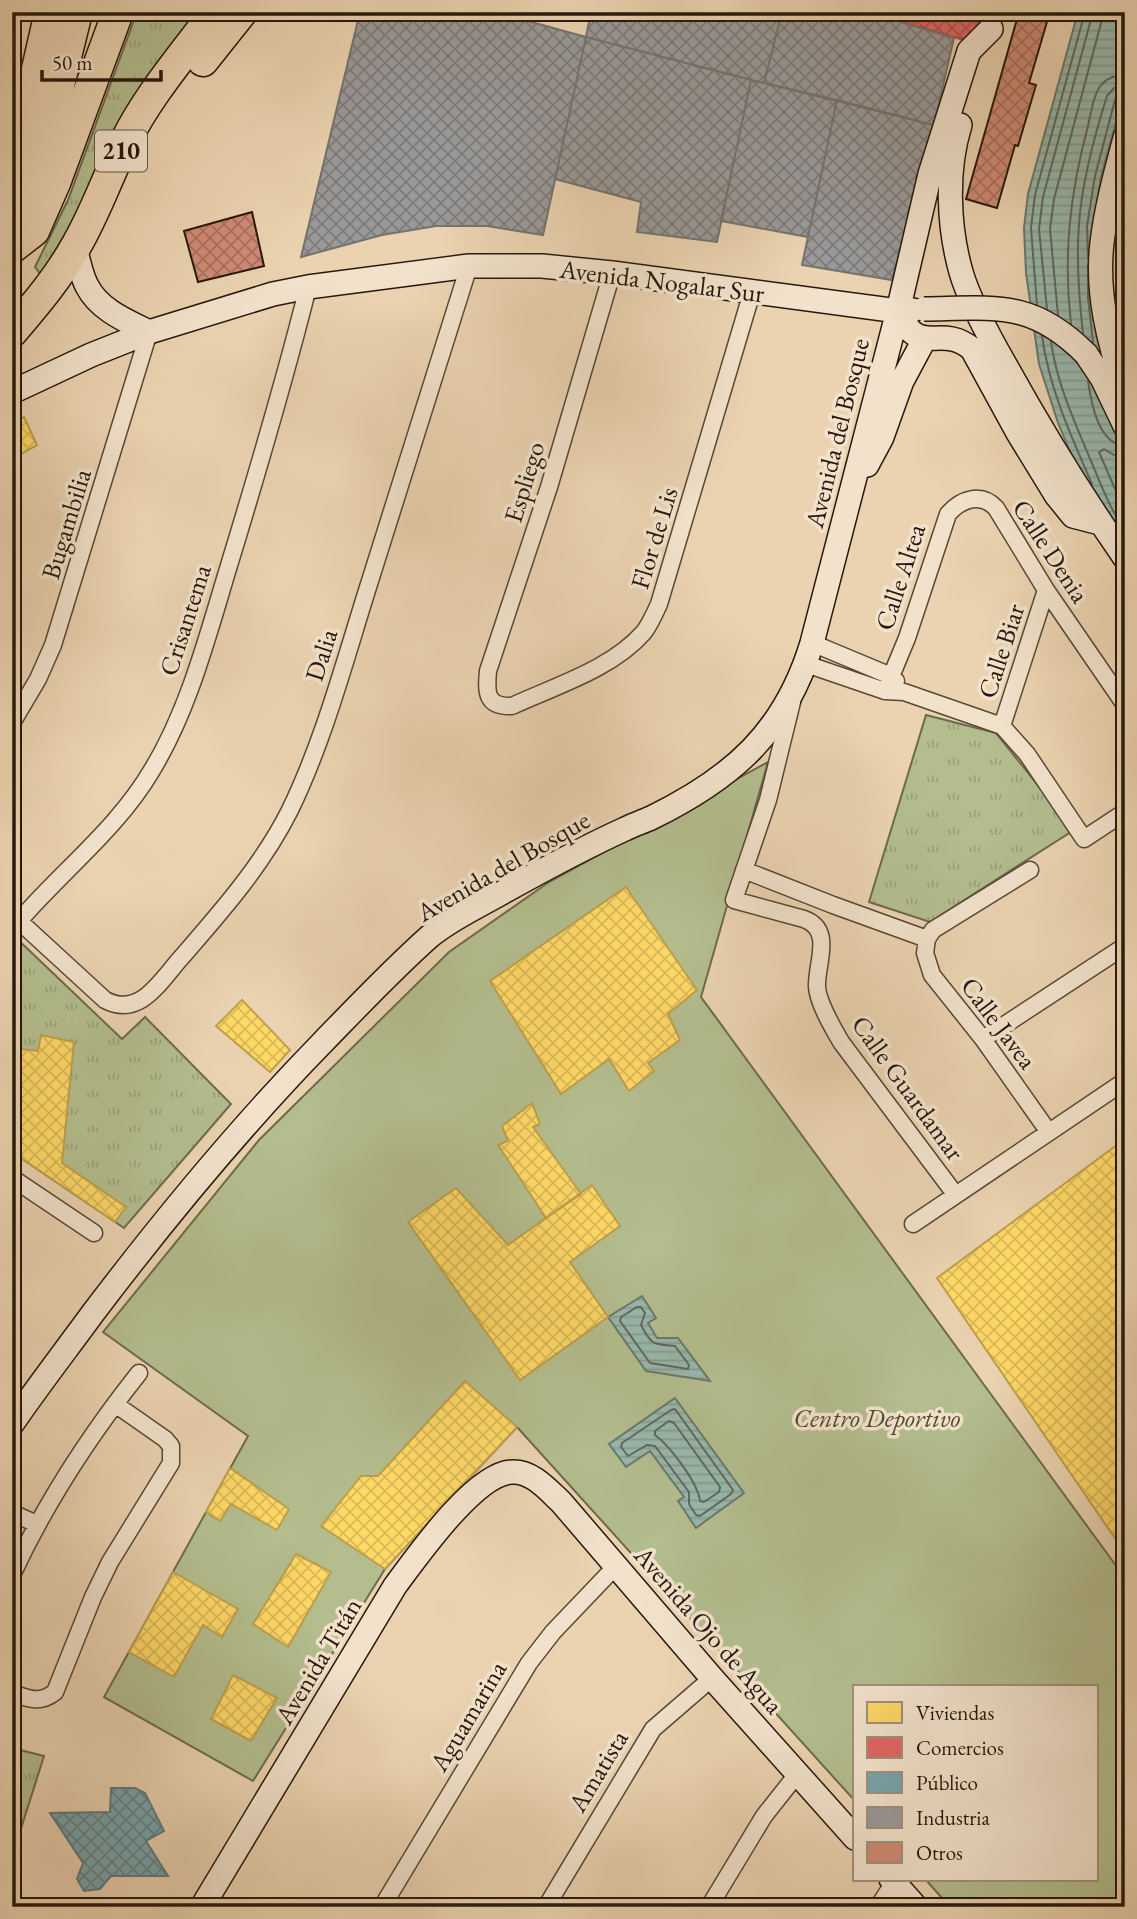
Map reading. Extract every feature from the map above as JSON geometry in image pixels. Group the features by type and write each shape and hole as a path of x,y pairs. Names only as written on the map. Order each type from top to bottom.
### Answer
{"highway":[{"path":"37,162 27,113 50,12"},
{"path":"12,236 55,102 77,12"},
{"path":"12,248 34,230 55,183 118,12"},
{"name":"210","path":"12,332 41,298 75,248 127,138 158,89 215,12"},
{"path":"91,218 126,173 148,136 200,64 242,12"}],"main road":[{"name":"Avenida del Bosque","path":"12,1424 194,1182 295,1070 396,968 432,935 464,914 588,847 648,820 702,789 738,764 754,749 794,692 809,653 898,311 930,174 969,51 994,21"},
{"path":"994,21 953,148 953,236 961,274 993,342 1048,441 1125,558"},
{"path":"1125,138 1102,244 1101,276 1106,324 1125,390"},
{"path":"75,248 87,286 97,300 114,314 149,332"},
{"name":"Avenida Nogalar Sur","path":"12,392 91,355 149,332 274,294 469,266 542,266 898,311 1010,310 1048,322 1066,334 1086,354 1102,378 1125,426"},
{"path":"898,311 904,325 913,335 953,338 972,349 1056,495 1073,516 1100,523"},
{"path":"850,496 882,438 902,381 925,338"},
{"name":"Avenida Ojo de Agua","path":"512,1472 527,1475 541,1483 561,1502 712,1678 853,1836"},
{"name":"Avenida Titán","path":"202,1907 395,1586 430,1539 477,1488 496,1476 512,1472"},
{"path":"894,1881 916,1907"}],"street":[{"name":"Dalia","path":"19,921 105,1000 116,1006 128,1006 139,1003 163,979 259,863 289,811 327,716 469,266"},
{"name":"Espliego","path":"494,704 487,686 488,671 549,487 612,273"},
{"name":"Crisantema","path":"19,921 129,802 152,771 167,742 187,693 222,586 287,371 308,287"},
{"name":"Flor de Lis","path":"494,704 512,706 611,660 630,647 646,630 664,591 752,292"},
{"name":"Bugambilia","path":"12,723 38,679 53,645 149,332"},
{"name":"Calle Denia","path":"980,498 989,501 996,508 1046,590 1125,705"},
{"name":"Calle Altea","path":"888,683 948,513 956,504 967,499 980,498"},
{"name":"Calle Biar","path":"1002,726 1046,590"},
{"path":"809,653 1002,726 1027,754 1084,839 1125,812"},
{"path":"794,692 773,784 744,870 926,939 942,924 1030,870"},
{"name":"Calle Guardamar","path":"744,870 734,900 804,919 818,928 822,942 817,989 830,1023 841,1042 955,1194"},
{"name":"Calle Javea","path":"926,939 925,953 932,975 983,1039 1048,1131"},
{"path":"983,1039 1125,946"},
{"path":"914,1224 1125,1080"},
{"path":"12,1178 94,1233"},
{"path":"12,1575 20,1540 37,1524 61,1482 139,1373"},
{"path":"12,1693 41,1700 55,1692 110,1562 172,1463 171,1446 115,1404"},
{"path":"12,1513 37,1524"},
{"name":"Aguamarina","path":"382,1907 529,1663 553,1632 616,1566"},
{"name":"Amatista","path":"546,1907 653,1729 712,1678"},
{"path":"709,1907 764,1816 798,1773"},
{"path":"878,1907 892,1881"}],"green space":[{"path":"137,12 197,12 41,275 35,267 68,200"},
{"path":"926,715 996,733 1074,830 930,922 869,902"},
{"name":"Centro Deportivo","path":"768,762 701,997 1125,1578 1125,1907 950,1907 927,1881 1098,1881 1098,1685 853,1685 853,1799 517,1427 385,1569 253,1781 104,1697 248,1436 103,1332 259,1140 449,952 549,882"},
{"path":"12,934 122,1039 145,1017 231,1104 124,1228 12,1152"},
{"path":"12,1748 44,1756 12,1857"}],"water":[{"path":"1078,12 1125,12 1125,89 1101,177 1097,203 1095,298 1107,404 1125,435 1125,558 1100,523 1058,423 1039,364 1026,273 1024,228 1028,194"},
{"path":"642,1296 656,1318 648,1323 657,1338 678,1338 710,1381 646,1371 608,1317"},
{"path":"675,1398 744,1493 696,1528 678,1501 684,1497 650,1451 626,1467 609,1444"}],"building: Viviendas":[{"path":"24,417 37,445 12,459 12,424"},
{"path":"626,887 697,990 668,1014 680,1040 648,1063 654,1071 629,1091 609,1059 561,1094 490,981"},
{"path":"12,969 17,970 12,1006"},
{"path":"242,1000 290,1050 270,1072 216,1026"},
{"path":"41,1035 74,1042 62,1163 126,1207 115,1222 12,1152 12,1048 38,1051"},
{"path":"532,1103 540,1124 533,1127 581,1194 546,1218 498,1145 508,1141 502,1126"},
{"path":"1125,1139 1125,1553 937,1278"},
{"path":"592,1185 620,1226 570,1262 608,1317 520,1380 408,1222 456,1188 508,1245"},
{"path":"465,1381 517,1427 385,1569 321,1526 361,1476 378,1476"},
{"path":"230,1468 289,1509 277,1530 231,1504 220,1521 206,1512"},
{"path":"296,1554 331,1572 288,1647 253,1624"},
{"path":"173,1572 238,1609 222,1637 203,1625 174,1677 129,1652"},
{"path":"233,1675 277,1698 251,1741 211,1719"}],"building: Comercios":[{"path":"868,12 981,12 974,43"}],"building: Público":[{"path":"111,1788 135,1788 145,1793 164,1831 146,1841 168,1876 111,1876 100,1889 84,1891 77,1879 83,1863 50,1813 110,1812"}],"building: Industria":[{"path":"360,12 495,12 586,37 543,235 487,226 436,226 382,235 301,257"},
{"path":"591,12 782,12 764,83 586,37"},
{"path":"782,12 868,12 954,38 934,125 764,83"},
{"path":"586,37 751,80 717,242 637,232 641,202 555,179"},
{"path":"751,80 837,100 808,237 721,221"},
{"path":"837,100 934,125 892,280 802,265"}],"building: Otros":[{"path":"1019,12 1049,15 1029,83 1036,85 997,208 966,199"},
{"path":"252,212 264,266 198,282 184,231"}]}
